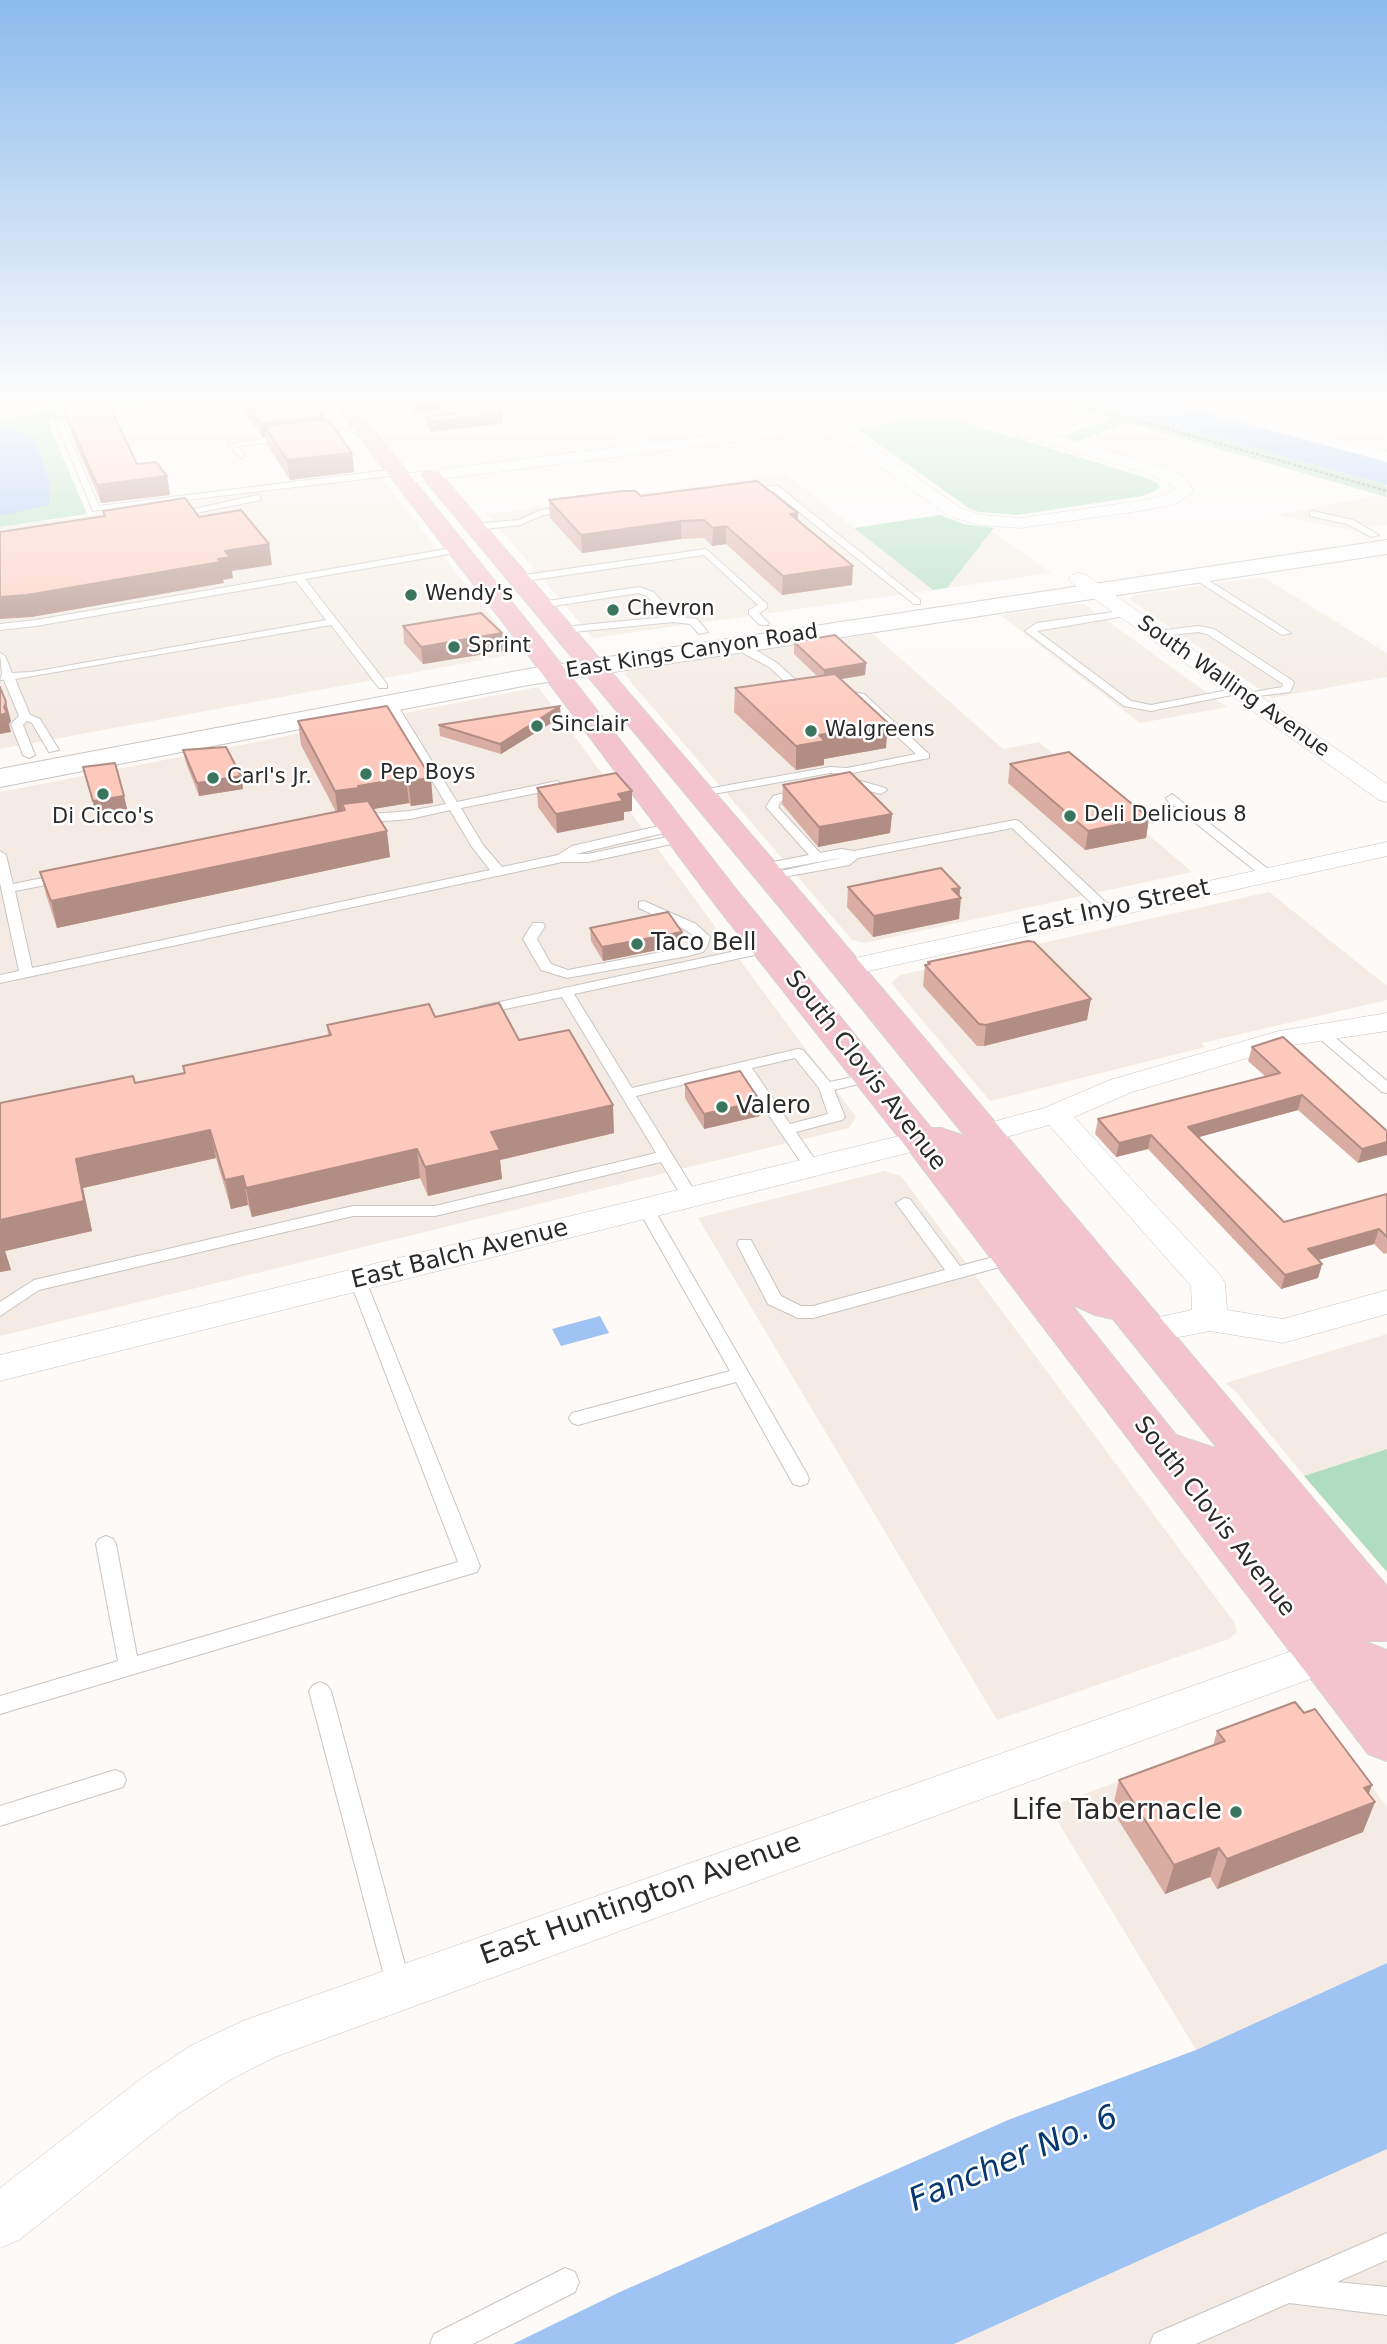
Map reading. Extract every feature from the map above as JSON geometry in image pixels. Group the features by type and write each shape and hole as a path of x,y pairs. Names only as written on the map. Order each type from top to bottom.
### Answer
{"main road":[{"name":"South Clovis Avenue","path":"428,512 547,665 624,773 676,832 920,1140 1387,1738"},
{"name":"South Clovis Avenue","path":"463,512 767,872 1386,1620"},
{"name":"East Kings Canyon Road","path":"0,761 547,665 579,649 917,602 1194,575 1383,538"},
{"name":"East Kings Canyon Road","path":"579,649 741,644 1383,538"},
{"name":"East Kings Canyon Road","path":"0,778 387,694"},
{"path":"0,768 16,765 41,753"},
{"path":"676,832 696,830 706,835 734,865 767,872"},
{"path":"728,900 766,916 800,952 812,959 846,968"},
{"path":"920,1140 941,1140 956,1146 1076,1286 1091,1298 1140,1323"},
{"path":"1159,1447 1215,1465 1340,1612 1358,1620 1386,1620"},
{"path":"1323,1657 1343,1656 1362,1661 1387,1679"}],"street":[{"path":"955,512 981,520 1020,523 1094,512"},
{"name":"South Walling Avenue","path":"1087,585 1387,795"},
{"name":"East Inyo Street","path":"846,968 1387,849"},
{"path":"985,1134 1055,1114 1121,1086 1289,1037 1387,1022"},
{"path":"1055,1114 1208,1283 1210,1319"},
{"name":"East Balch Avenue","path":"0,1368 920,1140"},
{"path":"1140,1323 1210,1319 1283,1331 1387,1302"},
{"name":"East Huntington Avenue","path":"0,2221 160,2096 210,2063 263,2037 1323,1657"}],"lane":[{"path":"163,516 182,512"},
{"path":"475,527 520,522 546,512"},
{"path":"805,512 917,602"},
{"path":"1313,514 1350,522 1383,538"},
{"path":"0,627 458,550"},
{"path":"518,579 706,552 764,606 753,612 764,623"},
{"path":"1194,575 1286,633"},
{"path":"298,577 387,694 478,847 498,871"},
{"path":"541,605 639,590 650,594 673,619"},
{"path":"1127,613 1037,626 1030,631 1128,704 1151,708 1286,690 1289,683 1210,631 1198,628 1157,634"},
{"path":"579,649 673,619 693,621 703,632"},
{"path":"4,677 41,673 333,622"},
{"path":"701,794 925,756 860,696 796,686 773,665 747,651 741,644"},
{"path":"0,656 4,677 25,717 36,721 41,753"},
{"path":"25,717 17,724 41,753"},
{"path":"351,820 453,807 571,783"},
{"path":"817,857 772,807 772,803 782,796 854,783 881,790"},
{"path":"1172,799 1268,875"},
{"path":"767,872 817,857 841,853 854,855 1015,824 1107,910"},
{"path":"0,979 562,858 576,849 676,832"},
{"path":"0,855 27,974"},
{"path":"767,872 849,861 854,855"},
{"path":"8,889 74,876"},
{"path":"538,926 530,939 546,967 567,974 698,949 702,944 703,937 691,927 645,905"},
{"path":"467,1013 768,948"},
{"path":"566,992 691,1198"},
{"path":"1320,1032 1387,1089"},
{"path":"628,1093 798,1053 826,1087 837,1117 787,1129"},
{"path":"743,1066 812,1167"},
{"path":"826,1087 870,1077"},
{"path":"0,1310 34,1286 353,1211 435,1211 666,1156"},
{"path":"904,1203 956,1273"},
{"path":"646,1209 800,1479"},
{"path":"745,1244 774,1300 798,1312 813,1312 1012,1258"},
{"path":"0,1705 470,1566 358,1281"},
{"path":"578,1418 740,1375"},
{"path":"106,1544 129,1667"},
{"path":"320,1691 399,1987"},
{"path":"0,1816 115,1780"},
{"path":"1164,2344 1387,2246"},
{"path":"443,2344 565,2282"},
{"path":"1289,2290 1387,2301"}],"shaded area":[{"path":"111,512 408,512 520,653 0,749 0,527"},
{"path":"835,512 933,590 593,638 487,514"},
{"path":"1290,512 1387,512 1387,525 1348,530 1277,515"},
{"path":"992,531 1051,573 947,588"},
{"path":"1263,577 1387,653 1387,677 1272,698 1129,599 1134,595"},
{"path":"1084,604 1227,707 1140,723 1000,615"},
{"path":"873,634 1003,749 1039,742 1192,872 865,943 852,940 624,674 630,670"},
{"path":"538,687 856,1117 849,1128 0,1336 0,792"},
{"path":"1269,892 1387,986 1387,1000 1202,1043 1205,1047 990,1101 891,983 900,975"},
{"path":"884,1171 901,1176 1234,1622 1237,1632 1229,1639 997,1720 698,1218"},
{"path":"1387,1334 1387,1449 1304,1476 1236,1392 1225,1383"},
{"path":"1297,1715 1326,1723 1387,1807 1387,1963 1196,2050 1049,1807"},
{"path":"1387,2149 1387,2344 954,2344"}],"green space":[{"path":"0,512 87,514 0,527"},
{"path":"984,512 1034,512 1017,515"},
{"path":"940,515 964,524 994,528 947,588 933,590 854,528"},
{"path":"1387,1449 1387,1572 1304,1476"}],"water":[{"path":"600,1316 609,1333 561,1346 552,1329"},
{"name":"Fancher No. 6","path":"1387,1963 1387,2149 954,2344 513,2344 620,2292 1008,2120 1196,2050"}],"building":[{"path":"104,512 196,512 199,517 243,512 269,544 225,551 230,557 218,559 220,562 27,595 0,597 0,532 105,516"},
{"path":"560,512 797,512 790,514 853,566 783,576 726,526 713,528 704,520 581,535"},
{"path":"481,613 502,633 421,647 403,626"},
{"path":"835,635 866,663 824,670 794,642"},
{"path":"835,674 888,723 819,735 825,741 796,746 735,688"},
{"path":"0,687 7,713 0,715"},
{"path":"387,706 431,778 408,781 406,778 335,791 298,721"},
{"path":"560,706 500,744 439,725"},
{"path":"226,747 241,776 197,783 183,750"},
{"path":"1069,752 1149,818 1088,831 1010,764"},
{"path":"115,763 124,796 93,801 83,767"},
{"path":"850,772 892,814 819,827 783,785"},
{"path":"616,773 632,791 618,794 623,801 556,814 537,788"},
{"path":"368,801 387,831 51,901 40,872 345,810 342,804"},
{"path":"941,868 960,888 952,889 961,898 874,916 848,887"},
{"path":"668,912 682,932 602,947 590,928"},
{"path":"1034,942 1091,999 986,1025 979,1024 925,965 930,964 928,962"},
{"path":"499,1003 519,1040 569,1030 613,1105 491,1132 500,1150 425,1167 417,1149 246,1188 243,1176 225,1180 210,1130 76,1159 84,1201 0,1220 0,1103 133,1076 135,1083 185,1073 183,1066 331,1035 327,1025 429,1004 435,1017"},
{"path":"1283,1037 1387,1131 1387,1142 1362,1149 1302,1095 1188,1127 1284,1222 1387,1194 1387,1237 1379,1229 1308,1249 1322,1264 1285,1275 1151,1135 1119,1143 1098,1119 1280,1073 1252,1047"},
{"path":"740,1071 760,1101 704,1114 685,1084"},
{"name":"Life Tabernacle","path":"1295,1702 1304,1713 1315,1709 1372,1785 1364,1788 1375,1802 1227,1859 1219,1848 1174,1865 1119,1780 1225,1741 1217,1731"}],"place":[{"name":"Wendy's","path":"411,595"},
{"name":"Chevron","path":"613,610"},
{"name":"Sprint","path":"454,647"},
{"name":"Sinclair","path":"537,726"},
{"name":"Walgreens","path":"811,731"},
{"name":"Pep Boys","path":"366,774"},
{"name":"Carl's Jr.","path":"213,778"},
{"name":"Di Cicco's","path":"103,794"},
{"name":"Deli Delicious 8","path":"1070,816"},
{"name":"Taco Bell","path":"637,944"},
{"name":"Valero","path":"722,1107"},
{"name":"Life Tabernacle","path":"1236,1812"}]}
